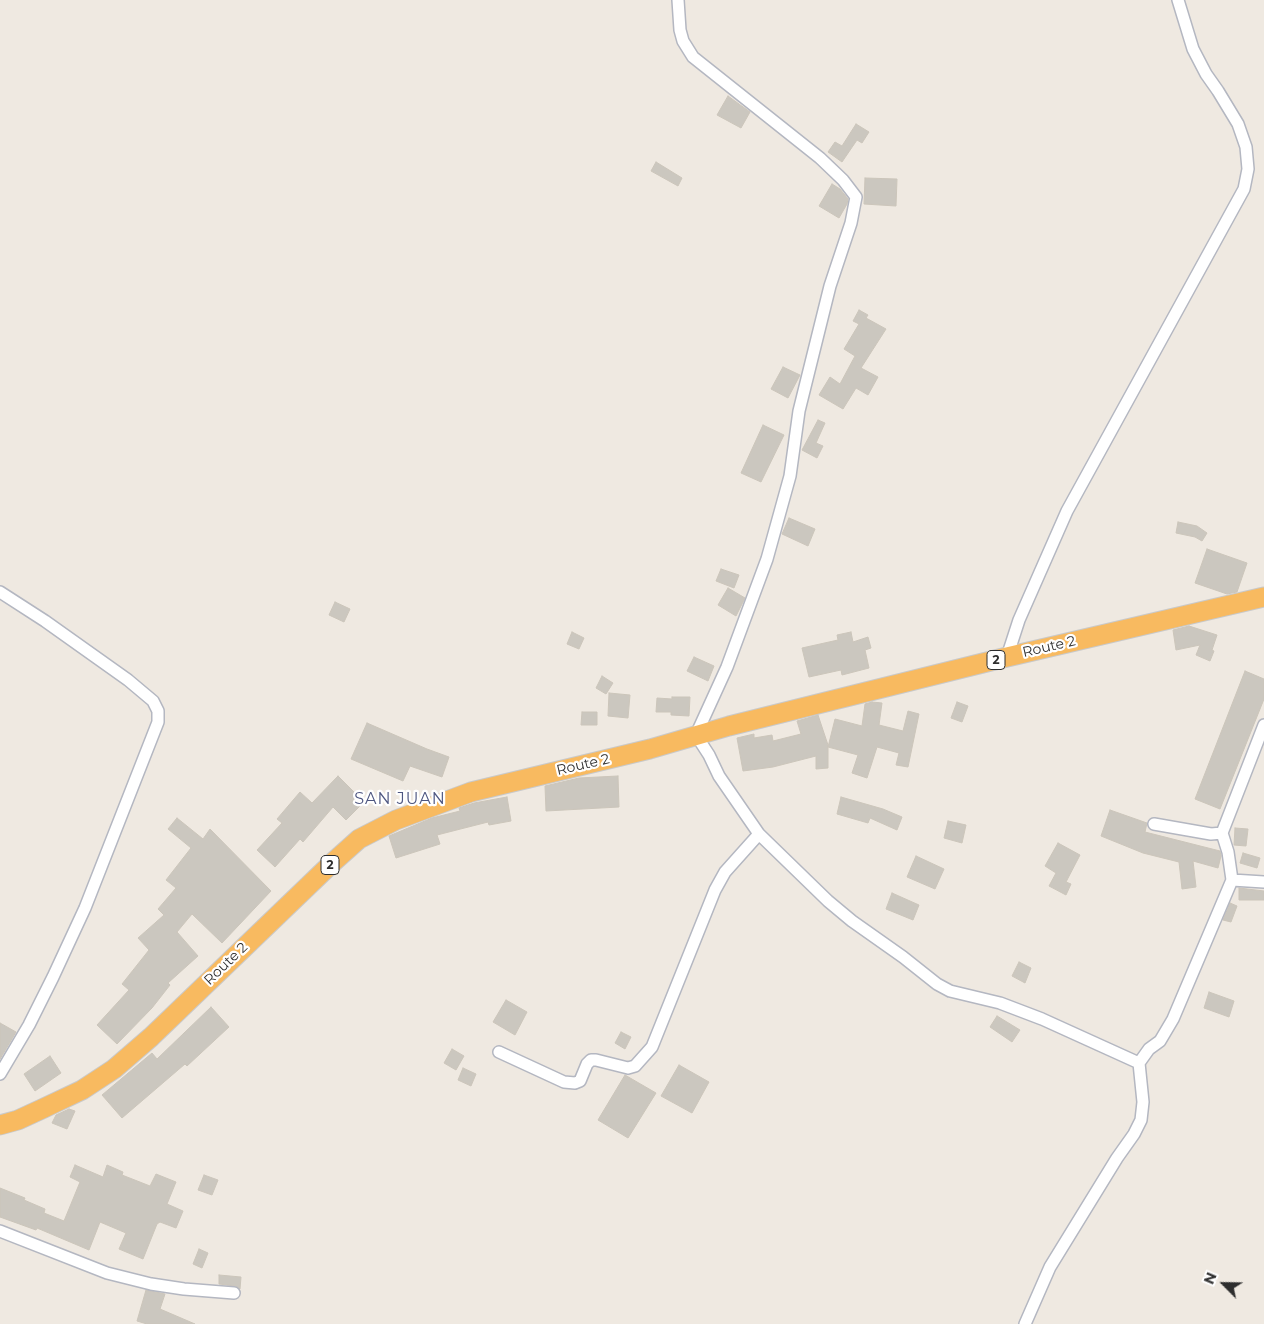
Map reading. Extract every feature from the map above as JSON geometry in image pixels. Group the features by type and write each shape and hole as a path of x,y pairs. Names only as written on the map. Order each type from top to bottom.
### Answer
{"highway":[{"name":"Route 2","path":"0,1125 18,1120 82,1090 114,1069 359,839 396,820 471,792 650,749 729,726 1007,657 1264,597"}],"street":[{"path":"678,0 680,30 683,41 694,56 820,158 843,180 856,196 851,224 830,286 799,411 790,476 767,559 702,733 709,755 719,776 759,834 828,901 852,921 915,966 928,978 950,991 1000,1002 1139,1063"},
{"path":"1007,657 1020,620 1067,510 1244,189 1248,162 1246,147 1238,124 1206,74 1193,49 1178,0"},
{"path":"0,592 45,621 128,680 153,701 158,711 158,722 85,908 33,1017 0,1074"},
{"path":"1025,1324 1050,1267 1141,1120 1143,1102 1139,1063 1149,1050 1160,1041 1173,1019 1232,880 1226,844 1222,833 1264,725"},
{"path":"1154,824 1211,834 1222,833"},
{"path":"498,1052 564,1082 575,1083 580,1081 590,1060 628,1068 635,1066 652,1047 715,890 725,872 759,834"},
{"path":"1232,880 1264,882"},
{"path":"0,1231 107,1273 151,1284 234,1293"}],"building":[{"path":"728,96 750,112 741,128 717,115"},
{"path":"856,124 869,132 862,143 857,140 842,162 828,152 835,142 842,146"},
{"path":"656,162 682,178 678,186 651,171"},
{"path":"865,178 897,179 896,206 864,204"},
{"path":"832,184 840,189 848,199 839,218 819,206"},
{"path":"859,310 868,315 866,318 886,329 861,368 878,377 868,395 856,388 843,409 819,395 830,377 840,384 855,356 844,349 859,324 853,321"},
{"path":"783,367 800,375 788,398 771,389"},
{"path":"818,420 825,423 816,443 823,446 817,458 802,450"},
{"path":"763,425 784,435 761,482 741,473"},
{"path":"789,518 815,529 808,546 782,534"},
{"path":"1178,522 1197,526 1207,533 1202,541 1195,537 1176,533"},
{"path":"1207,549 1247,563 1237,592 1227,594 1195,583"},
{"path":"721,569 739,575 734,588 716,581"},
{"path":"728,588 745,598 736,616 718,605"},
{"path":"335,602 350,609 344,622 329,615"},
{"path":"1189,626 1217,635 1210,661 1196,655 1200,645 1176,650 1173,630"},
{"path":"572,632 584,638 579,649 567,644"},
{"path":"851,632 853,642 868,637 871,648 865,650 869,668 842,675 841,670 809,677 802,648 838,640 837,635"},
{"path":"694,657 714,666 708,681 687,671"},
{"path":"1245,671 1264,679 1264,699 1220,809 1195,799"},
{"path":"602,676 613,683 606,694 596,688"},
{"path":"609,693 630,695 628,718 608,716"},
{"path":"672,697 690,697 689,716 671,715 671,712 656,712 657,698 672,699"},
{"path":"872,702 882,703 879,725 903,731 908,711 919,714 908,767 896,765 899,753 877,747 867,778 852,773 858,755 828,747 835,719 862,726 865,704"},
{"path":"957,702 968,706 962,722 951,718"},
{"path":"582,712 597,712 597,725 581,725"},
{"path":"818,715 828,745 828,768 816,769 816,756 773,767 743,771 737,738 754,734 754,738 772,735 773,741 801,734 797,721"},
{"path":"367,723 449,757 442,777 410,766 403,781 351,759"},
{"path":"338,776 364,802 346,820 333,807 303,842 300,839 275,867 257,850 282,823 277,819 300,792 312,803"},
{"path":"618,776 619,807 546,811 545,786 579,778"},
{"path":"507,797 511,821 489,825 488,822 437,835 440,844 396,858 389,836 432,818 460,811 459,808 474,803"},
{"path":"841,797 883,809 902,817 897,830 870,818 868,823 837,814"},
{"path":"1110,810 1147,823 1145,832 1220,851 1221,856 1218,868 1193,861 1196,887 1182,889 1179,862 1143,853 1101,836"},
{"path":"177,818 203,839 210,829 271,891 222,943 192,914 177,932 198,956 168,983 170,985 152,1008 117,1044 97,1025 129,990 122,984 149,950 138,938 164,915 158,909 176,888 166,880 191,848 168,829"},
{"path":"948,821 966,825 962,843 944,838"},
{"path":"1235,828 1248,829 1246,846 1234,845"},
{"path":"1058,843 1080,855 1066,882 1071,884 1066,895 1049,886 1056,873 1045,866"},
{"path":"1243,853 1260,858 1257,868 1240,863"},
{"path":"916,856 944,869 935,889 907,877"},
{"path":"1239,888 1264,891 1264,900 1239,900"},
{"path":"892,893 919,905 913,920 886,909"},
{"path":"1230,903 1237,906 1231,922 1223,920"},
{"path":"1019,962 1031,968 1025,983 1012,976"},
{"path":"1209,992 1234,1001 1229,1017 1204,1008"},
{"path":"506,1000 527,1012 515,1035 493,1022"},
{"path":"211,1007 229,1027 187,1066 185,1064 122,1118 102,1095 152,1053 157,1059"},
{"path":"997,1016 1020,1030 1012,1042 990,1027"},
{"path":"0,1023 16,1032 0,1059"},
{"path":"621,1032 631,1037 625,1049 615,1043"},
{"path":"452,1049 464,1056 456,1070 444,1063"},
{"path":"50,1056 61,1073 35,1091 24,1074"},
{"path":"679,1065 709,1082 692,1113 661,1096"},
{"path":"463,1068 476,1074 471,1086 458,1080"},
{"path":"625,1075 656,1093 628,1138 598,1120"},
{"path":"69,1109 75,1111 67,1129 52,1123 56,1115"},
{"path":"75,1165 103,1177 107,1165 123,1172 122,1175 150,1186 156,1174 176,1182 167,1204 183,1211 176,1228 160,1222 157,1224 143,1259 119,1249 126,1233 100,1222 89,1250 37,1228 36,1230 0,1217 0,1188 25,1198 24,1200 45,1209 44,1213 64,1221 80,1182 70,1177"},
{"path":"204,1175 218,1180 212,1195 198,1190"},
{"path":"199,1249 208,1253 202,1268 193,1264"},
{"path":"219,1275 241,1277 240,1289 235,1286 219,1284"},
{"path":"146,1290 165,1294 160,1309 195,1324 147,1324 137,1321"}],"district":[{"name":"SAN JUAN","path":"400,799"}]}
